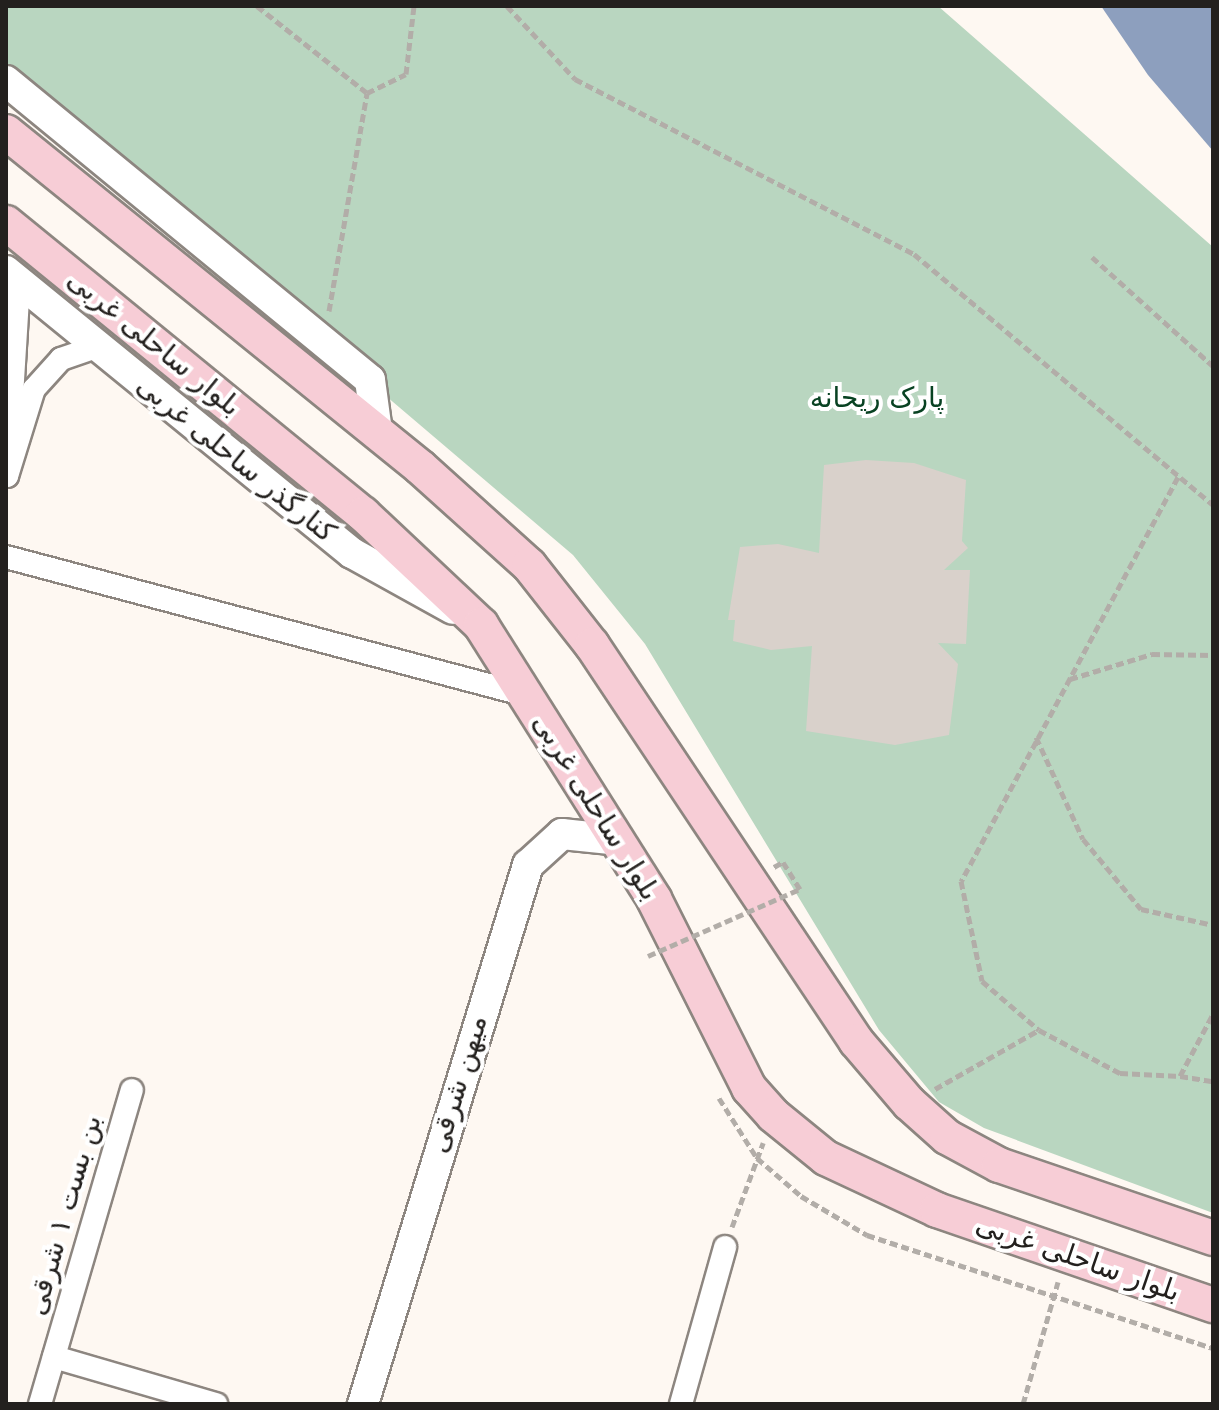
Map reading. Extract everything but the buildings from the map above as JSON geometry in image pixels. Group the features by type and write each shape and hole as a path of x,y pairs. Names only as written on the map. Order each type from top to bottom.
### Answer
{"main road":[{"path":"6,132 377,432 529,565 601,658 856,1041 909,1103 947,1137 999,1165 1213,1238"},
{"name":"بلوار ساحلی غربی","path":"6,223 363,514 481,625 618,840 749,1088 773,1115 826,1158 937,1210 1213,1305"}],"street":[{"path":"6,81 370,380 377,432"},
{"path":"6,477 12,277"},
{"name":"کنارگذر ساحلی غربی","path":"12,277 352,553 481,625"},
{"path":"6,477 34,389 61,359 98,346"},
{"path":"6,557 526,695"},
{"name":"میهن شرقی","path":"363,1404 528,865 562,834 618,840"},
{"name":"بن بست ۱ شرقی","path":"40,1404 132,1090"},
{"path":"681,1404 725,1247"},
{"path":"54,1357 216,1404"}],"path":[{"path":"257,6 367,93"},
{"path":"367,93 406,74 414,6"},
{"path":"507,6 575,79 914,254 1213,505"},
{"path":"323,343 367,93"},
{"path":"1092,257 1213,366"},
{"path":"1178,477 1036,736 961,881 982,981 1039,1030 1120,1073 1213,1081"},
{"path":"1069,679 1152,654 1213,655"},
{"path":"1036,736 1083,839 1141,909 1213,925"},
{"path":"648,956 800,889 783,862"},
{"path":"1180,1076 1213,1014"},
{"path":"909,1103 1039,1030"},
{"path":"725,1247 773,1115"},
{"path":"1023,1404 1066,1254"}],"green space":[{"name":"پارک ریحانه","path":"6,6 938,6 1213,247 1213,1213 984,1128 939,1102 879,1030 645,644 573,555 6,73"}],"water":[{"path":"1101,6 1213,6 1213,151 1148,75"}]}
